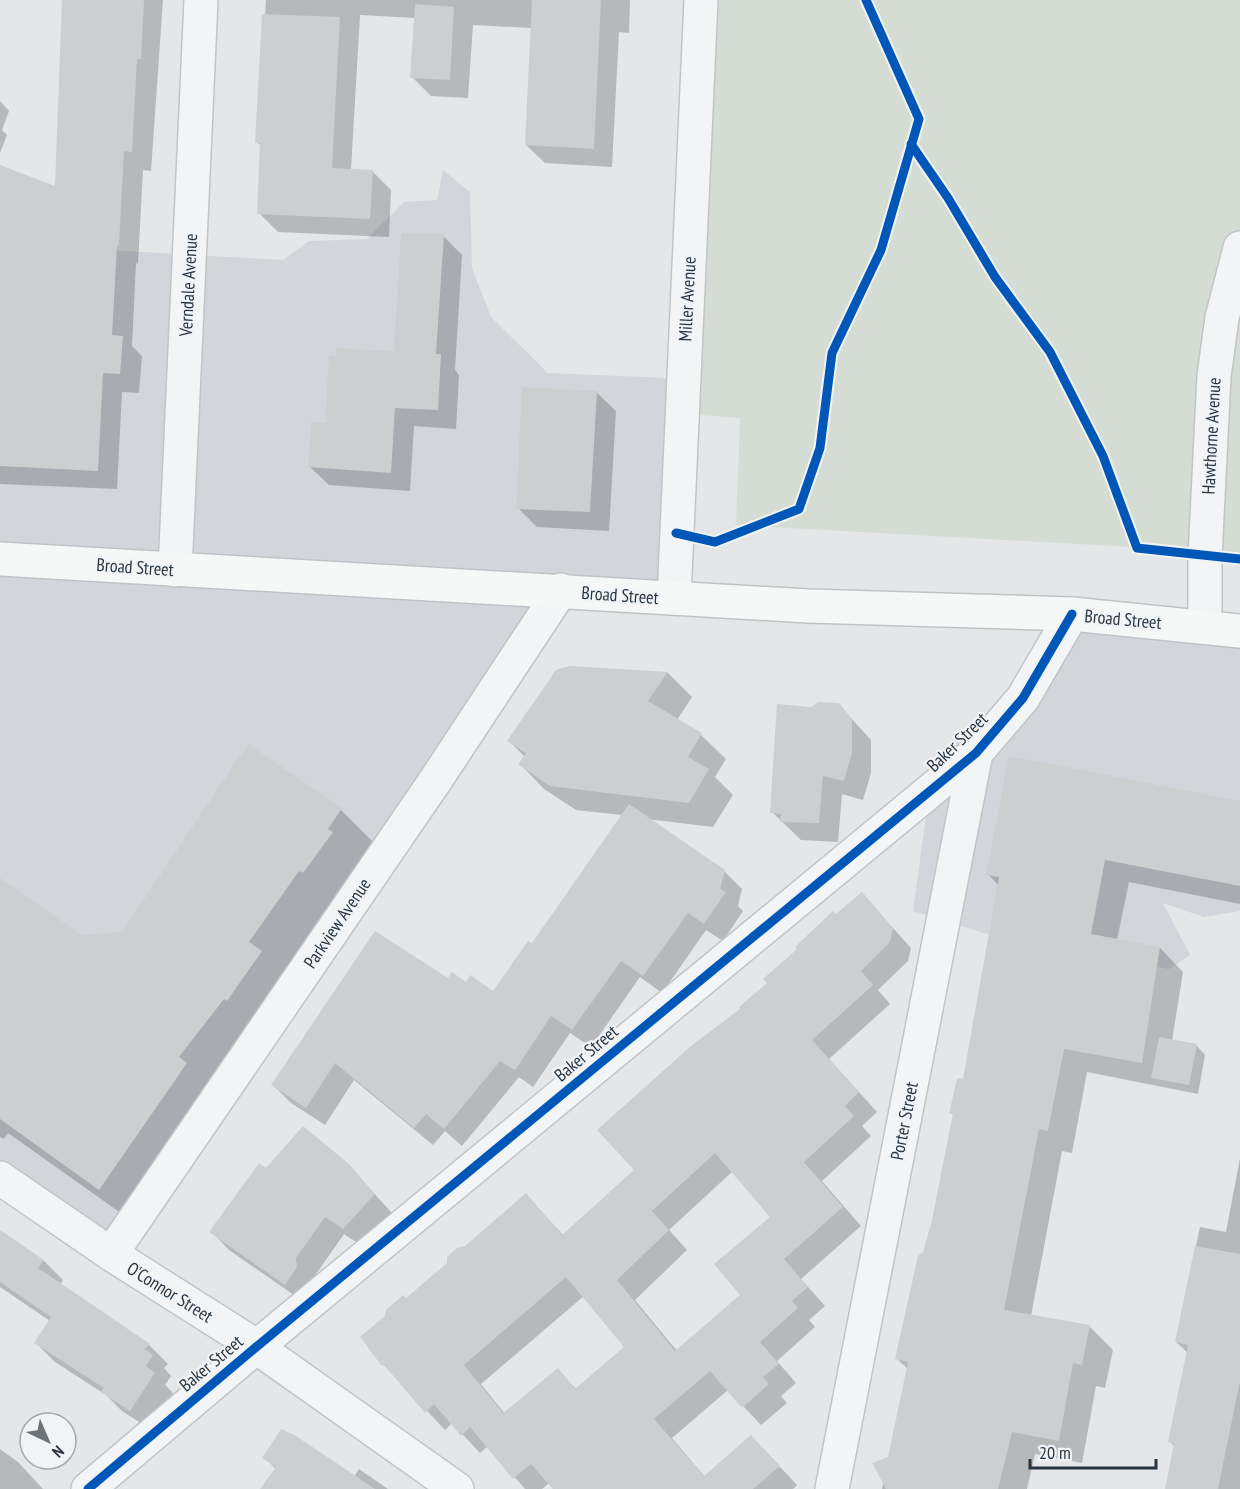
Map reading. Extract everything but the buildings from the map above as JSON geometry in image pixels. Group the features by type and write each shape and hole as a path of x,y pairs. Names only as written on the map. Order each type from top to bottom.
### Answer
{"main road":[{"name":"Broad Street","path":"0,559 674,598 1072,614 1240,631"}],"street":[{"name":"Verndale Avenue","path":"175,570 201,0"},
{"name":"Miller Avenue","path":"674,598 701,0"},
{"name":"Hawthorne Avenue","path":"1205,626 1206,534 1214,376 1222,318 1240,248"},
{"name":"Parkview Avenue","path":"111,1254 435,781 561,590"},
{"name":"Baker Street","path":"88,1489 255,1348 976,753 1023,698 1072,614"},
{"name":"Porter Street","path":"832,1489 976,753"},
{"name":"O'Connor Street","path":"0,1178 255,1348 457,1489"}],"shaded area":[{"path":"685,0 1240,0 1240,553 736,525 740,418 675,413"},
{"path":"443,170 470,192 472,268 491,317 548,373 668,378 658,590 542,593 112,1244 0,1182 0,207 57,247 283,260 309,241 367,239 404,202 437,200"},
{"path":"1089,622 1240,623 1240,911 1204,917 1163,903 1190,955 1169,969 1016,943 913,911 932,772 939,757 1082,633"}],"cycle path":[{"path":"676,533 715,542 799,509 820,448 832,353 881,250 919,119 866,0"},
{"path":"911,144 948,198 995,277 1050,352 1103,456 1137,548 1240,559"},
{"path":"88,1489 255,1348 976,753 1023,698 1072,614"}]}
